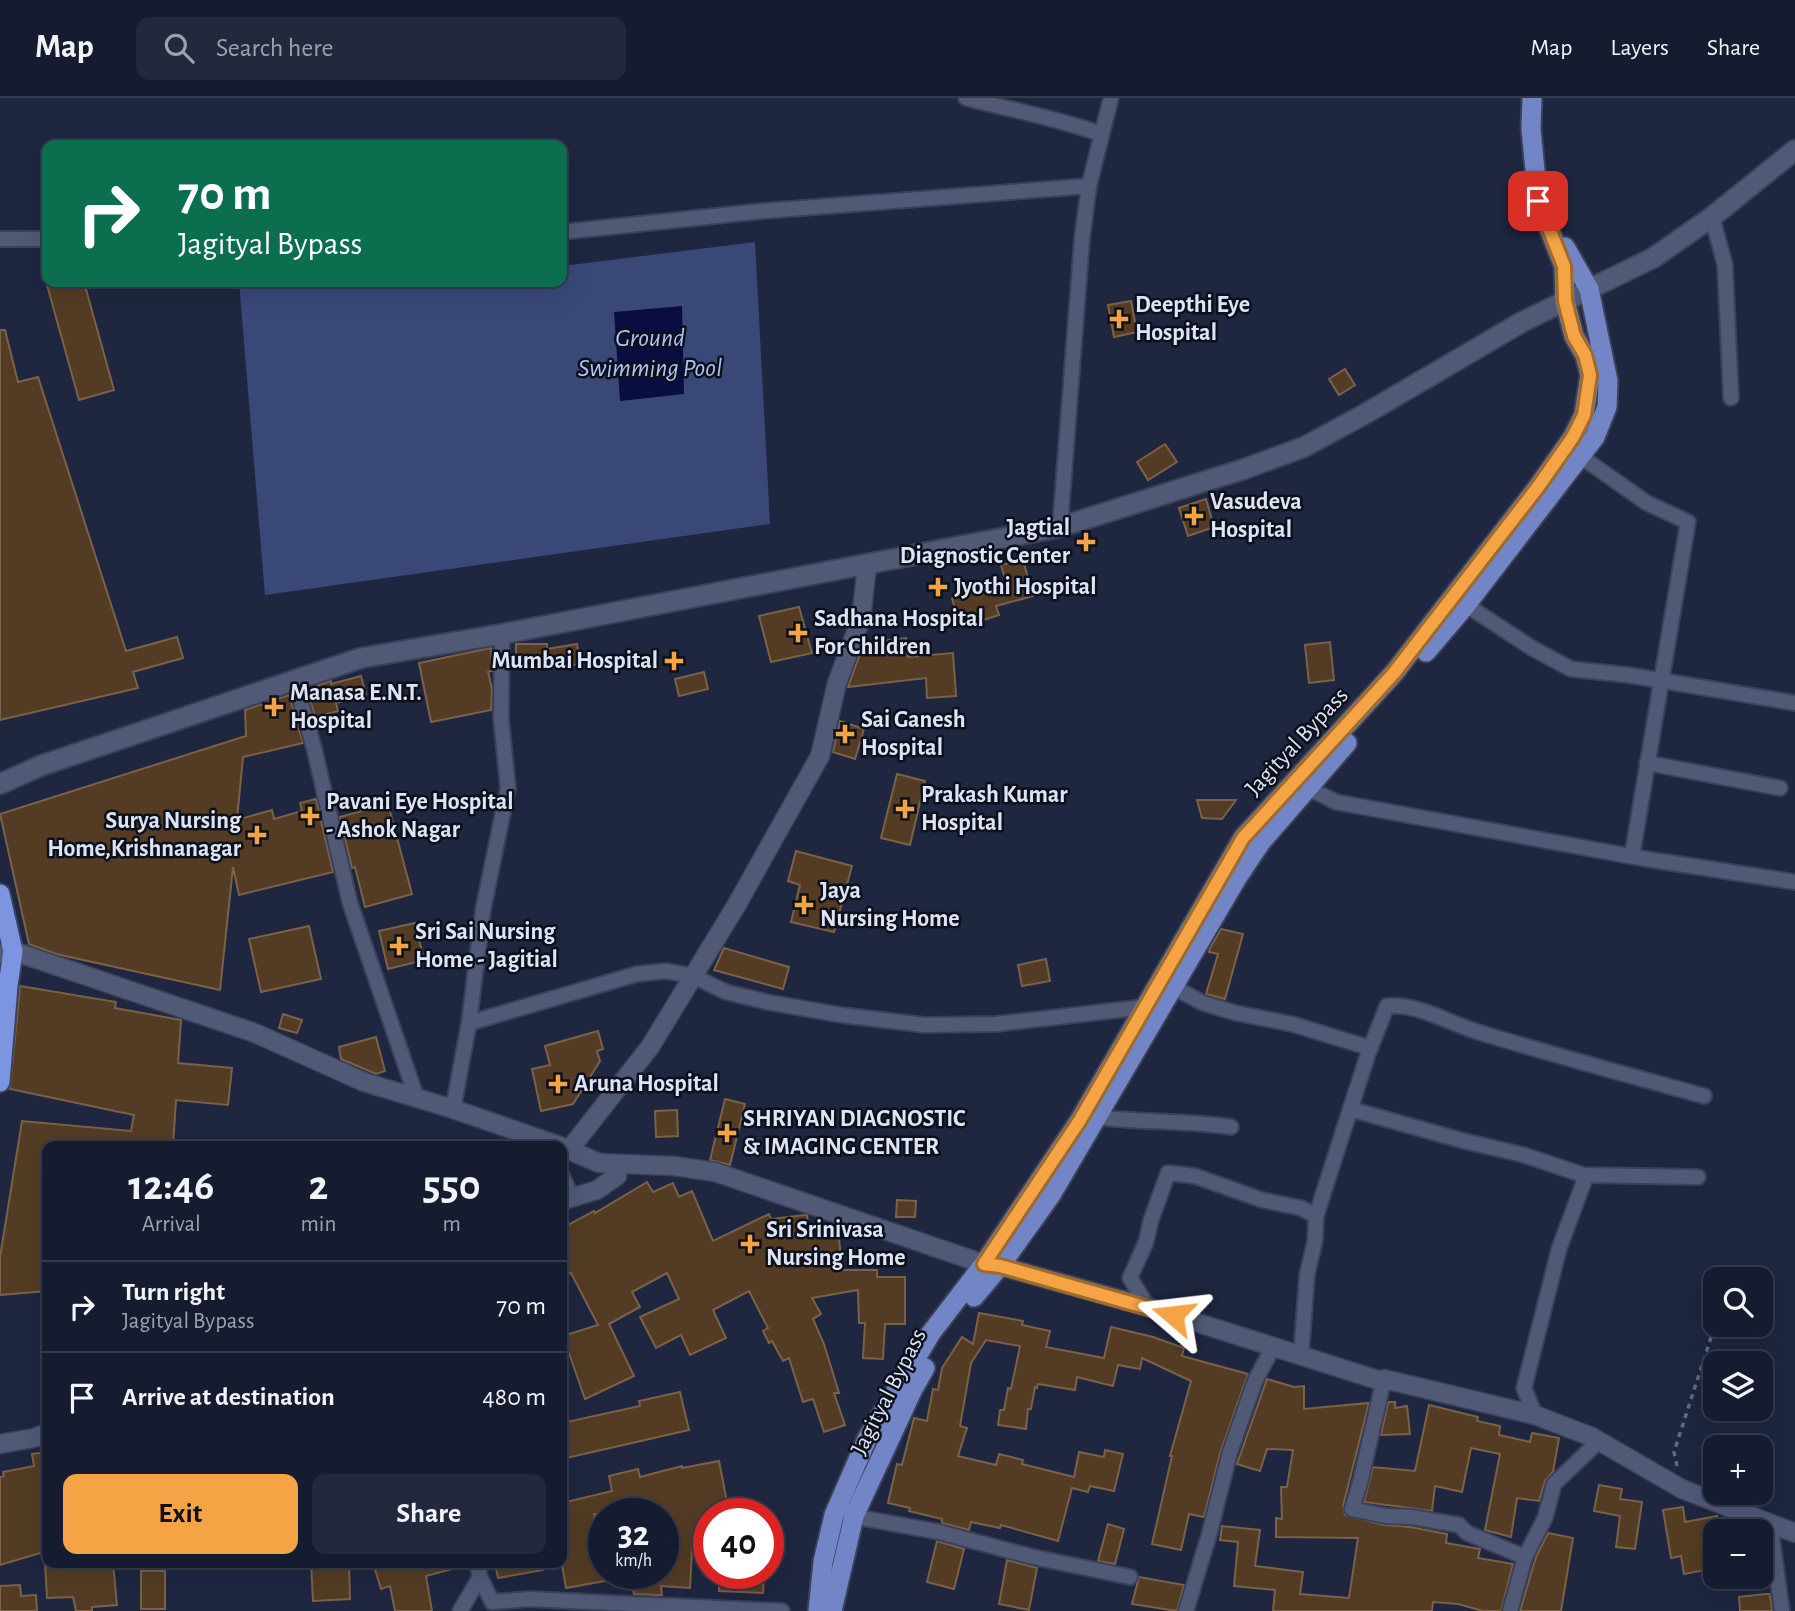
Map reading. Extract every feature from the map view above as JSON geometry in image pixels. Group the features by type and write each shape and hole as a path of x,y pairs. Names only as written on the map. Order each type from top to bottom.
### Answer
{"highway":[{"path":"0,894 8,986 0,1082"}],"main road":[{"name":"Jagityal Bypass","path":"827,1610 844,1515 931,1357 992,1265 1080,1120 1243,838 1394,673 1530,497 1573,437 1584,415 1590,375 1585,355 1574,336 1565,301 1564,266 1538,201 1531,129 1532,98"},
{"path":"0,784 40,766 294,678 361,658 502,634 1060,527 1244,469 1304,447 1522,321 1653,258 1712,216 1795,150"},
{"name":"Jagityal Bypass","path":"992,1265 1051,1195 1261,842 1466,605 1595,437 1607,407 1608,381 1588,289 1538,201"}],"street":[{"path":"966,98 1066,121 1101,134"},
{"path":"1060,527 1088,186 1111,98"},
{"path":"567,231 764,211 1088,186"},
{"path":"1712,216 1725,265 1731,398"},
{"path":"0,239 42,239"},
{"path":"1580,456 1647,503 1688,522 1632,856"},
{"path":"567,1144 650,1047 736,906 820,756 837,683 861,619 867,565"},
{"path":"1466,605 1532,648 1571,669 1661,680 1795,703"},
{"path":"453,1109 469,1023 483,910 508,788 501,718 502,634"},
{"path":"294,678 314,748 350,903 417,1099"},
{"path":"1647,763 1780,788"},
{"path":"1308,788 1336,802 1632,856 1795,882"},
{"path":"7,953 255,1033 364,1082 453,1109 541,1141"},
{"path":"469,1023 637,974 666,971 693,976 726,992 767,1002 841,1015 925,1025 996,1024 1145,1007"},
{"path":"1173,987 1203,1003 1236,1013 1292,1024 1370,1048"},
{"path":"1301,1356 1307,1275 1315,1241 1316,1216 1370,1048 1387,1006 1402,1004 1543,1052 1704,1096"},
{"path":"1350,1109 1524,1155 1586,1175 1698,1177"},
{"path":"1097,1117 1135,1122 1166,1121 1231,1127"},
{"path":"567,1151 599,1163 674,1166 715,1172 992,1265 1148,1307 1381,1381 1384,1379 1535,1415 1599,1441 1682,1489 1760,1519"},
{"path":"567,1200 597,1190 617,1176 614,1164"},
{"path":"1148,1307 1130,1278 1146,1242 1168,1173 1195,1177 1262,1200 1301,1208 1316,1216"},
{"path":"1535,1415 1524,1388 1559,1249 1586,1175"},
{"path":"1186,1611 1230,1452 1255,1381 1273,1347"},
{"path":"1384,1379 1352,1509 1459,1525 1466,1533 1525,1557"},
{"path":"0,1444 41,1436"},
{"path":"1510,1611 1525,1557 1545,1518 1554,1484 1599,1441"},
{"path":"844,1515 939,1532 1033,1557 1130,1577"},
{"path":"1773,1524 1795,1532"},
{"path":"1773,1545 1782,1611"},
{"path":"460,1611 478,1570"},
{"path":"478,1570 492,1602 529,1599 782,1611"}],"path":[{"path":"1682,1489 1674,1452 1711,1337"}],"shaded area":[{"path":"755,242 770,524 265,595 239,287 567,287 567,265"}],"water":[{"name":"Ground Swimming Pool","path":"682,306 684,394 620,401 614,312"}],"building":[{"path":"48,287 85,287 114,390 79,400"},
{"path":"1131,301 1137,332 1114,337 1108,305"},
{"path":"0,330 5,330 18,382 38,377 126,651 177,637 183,658 133,672 138,688 0,720"},
{"path":"1345,369 1355,385 1339,395 1329,379"},
{"path":"1165,444 1177,462 1148,480 1137,462"},
{"path":"1206,499 1214,527 1188,536 1179,508"},
{"path":"1023,560 1033,596 996,606 999,615 961,627 952,599 1006,582 1001,565"},
{"path":"799,607 812,653 771,662 759,616"},
{"path":"906,638 908,657 953,653 956,696 927,698 926,678 848,687 864,643"},
{"path":"1330,642 1334,680 1309,683 1305,645"},
{"path":"516,644 547,644 547,649 577,644 580,664 554,668 553,664 516,664"},
{"path":"491,648 492,671 488,672 492,689 491,710 431,722 419,663"},
{"path":"704,672 708,689 679,696 675,679"},
{"path":"361,676 366,694 336,703 338,711 315,717 307,689 331,681 331,684"},
{"path":"289,695 303,743 243,757 237,820 272,810 274,819 302,811 300,803 316,799 333,872 239,895 233,867 220,990 56,954 29,944 0,814 246,736 245,710"},
{"path":"840,721 864,729 855,759 833,752"},
{"path":"897,774 925,781 910,845 881,838"},
{"path":"1197,800 1236,800 1222,819 1202,818"},
{"path":"388,804 412,894 365,907 340,817"},
{"path":"796,851 852,866 834,932 791,922 800,885 788,881"},
{"path":"415,923 424,960 388,969 379,931"},
{"path":"309,926 321,979 261,992 249,939"},
{"path":"1221,929 1243,934 1225,999 1206,994 1218,954 1209,952"},
{"path":"724,948 789,967 783,989 714,970"},
{"path":"1046,959 1050,981 1022,986 1018,965"},
{"path":"20,986 116,1002 115,1008 181,1020 178,1063 232,1068 228,1105 176,1100 173,1141 42,1141 42,1291 0,1295 0,1257 22,1121 131,1131 134,1115 10,1089"},
{"path":"283,1014 302,1020 297,1033 279,1028"},
{"path":"598,1031 603,1049 597,1051 600,1061 573,1104 541,1111 532,1069 550,1065 545,1046"},
{"path":"376,1037 385,1071 376,1074 341,1059 339,1047"},
{"path":"725,1099 745,1104 730,1165 710,1160"},
{"path":"677,1110 678,1136 656,1137 655,1111"},
{"path":"647,1182 653,1192 673,1183 679,1197 692,1191 713,1241 769,1214 771,1219 807,1215 809,1230 838,1227 842,1270 877,1270 877,1277 905,1277 905,1324 885,1324 883,1359 863,1358 865,1323 859,1323 858,1290 812,1298 821,1314 813,1319 839,1393 834,1393 845,1425 824,1432 813,1399 803,1402 789,1358 783,1361 772,1341 769,1343 763,1331 768,1328 749,1291 713,1310 726,1338 690,1355 681,1335 656,1348 640,1317 679,1299 667,1273 632,1292 640,1307 609,1324 634,1376 585,1399 567,1347 567,1335 598,1325 571,1273 567,1274 567,1225 594,1211 595,1213"},
{"path":"897,1200 916,1201 915,1217 896,1217"},
{"path":"979,1313 1023,1321 1022,1325 1050,1331 1046,1347 1104,1358 1111,1327 1184,1348 1182,1356 1248,1374 1221,1450 1204,1517 1189,1514 1181,1550 1152,1544 1170,1456 1191,1381 1142,1358 1140,1369 1118,1365 1113,1386 1077,1377 1075,1390 1038,1384 1031,1409 1028,1409 1026,1429 998,1425 1000,1410 1004,1410 1008,1388 1011,1389 1020,1346 986,1340 971,1363 960,1426 967,1428 958,1456 996,1465 999,1454 1023,1460 1022,1464 1074,1477 1079,1452 1104,1457 1105,1450 1123,1454 1114,1491 1090,1486 1088,1492 1072,1488 1058,1541 1001,1525 1000,1528 971,1522 969,1530 942,1523 942,1519 909,1511 910,1508 888,1503 897,1464 902,1465 914,1418 927,1421 933,1389 938,1390 942,1368 962,1337 973,1344"},
{"path":"1267,1379 1294,1387 1304,1386 1304,1409 1369,1403 1343,1506 1345,1515 1384,1525 1447,1534 1446,1543 1480,1549 1478,1558 1513,1564 1501,1611 1483,1611 1458,1604 1433,1602 1432,1611 1273,1611 1275,1590 1234,1586 1238,1542 1220,1540 1222,1526 1260,1530 1255,1566 1303,1572 1300,1594 1349,1598 1358,1538 1276,1537 1276,1518 1282,1519 1281,1487 1287,1487 1293,1450 1267,1449 1260,1471 1237,1464"},
{"path":"680,1392 689,1430 567,1458 567,1422 640,1406 639,1401"},
{"path":"1388,1402 1395,1402 1395,1408 1407,1406 1410,1434 1381,1435"},
{"path":"1429,1405 1478,1417 1477,1421 1500,1426 1499,1435 1530,1442 1532,1433 1559,1438 1553,1472 1545,1481 1539,1501 1517,1498 1511,1537 1485,1530 1500,1454 1471,1448 1462,1492 1435,1486 1432,1511 1364,1502 1373,1467 1415,1471"},
{"path":"42,1453 42,1552 0,1565 0,1477 4,1476 3,1472 34,1466 32,1454"},
{"path":"719,1461 726,1498 693,1498 690,1588 679,1587 679,1498 588,1498 588,1584 566,1588 563,1568 567,1568 567,1502 612,1491 609,1476 638,1469 640,1477 682,1466"},
{"path":"1599,1485 1622,1489 1620,1499 1642,1502 1635,1549 1616,1547 1620,1516 1594,1511"},
{"path":"1683,1507 1685,1522 1717,1516 1718,1519 1703,1519 1703,1570 1684,1574 1681,1556 1671,1558 1663,1510"},
{"path":"1108,1524 1124,1529 1115,1564 1098,1561"},
{"path":"1548,1533 1573,1538 1561,1611 1520,1611 1536,1557"},
{"path":"937,1541 964,1549 954,1589 927,1582"},
{"path":"1007,1560 1037,1568 1029,1610 999,1604"},
{"path":"45,1568 113,1568 117,1605 92,1607 92,1611 76,1611 73,1597 47,1598"},
{"path":"311,1568 349,1568 350,1599 313,1601"},
{"path":"375,1568 456,1568 426,1576 432,1611 395,1611 390,1586 381,1589"},
{"path":"496,1568 543,1568 543,1570 498,1578"},
{"path":"141,1571 165,1571 165,1609 141,1609"},
{"path":"1139,1577 1184,1585 1177,1611 1132,1604"},
{"path":"20,1585 21,1596 36,1595 37,1611 0,1611 0,1586"},
{"path":"633,1589 661,1589 662,1595 634,1594"},
{"path":"719,1589 763,1589 763,1593"},
{"path":"1770,1594 1772,1611 1740,1611 1739,1597"}],"place":[{"name":"Deepthi Eye Hospital","path":"1119,319"},
{"name":"Vasudeva Hospital","path":"1194,516"},
{"name":"Jagtial Diagnostic Center","path":"1086,542"},
{"name":"Jyothi Hospital","path":"938,587"},
{"name":"Sadhana Hospital For Children","path":"798,633"},
{"name":"Mumbai Hospital","path":"674,661"},
{"name":"Manasa E.N.T. Hospital","path":"274,707"},
{"name":"Sai Ganesh Hospital","path":"845,734"},
{"name":"Prakash Kumar Hospital","path":"905,809"},
{"name":"Pavani Eye Hospital - Ashok Nagar","path":"310,816"},
{"name":"Surya Nursing Home,Krishnanagar","path":"257,835"},
{"name":"Jaya Nursing Home","path":"804,905"},
{"name":"Sri Sai Nursing Home - Jagitial","path":"399,946"},
{"name":"Aruna Hospital","path":"558,1084"},
{"name":"SHRIYAN DIAGNOSTIC & IMAGING CENTER","path":"727,1133"},
{"name":"Sri Srinivasa Nursing Home","path":"750,1244"}],"route":[{"path":"1173,1315 1000,1266 984,1264 1080,1120 1243,838 1394,673 1538,487 1573,437 1584,415 1590,375 1585,355 1574,336 1565,301 1564,266 1538,201"}]}
